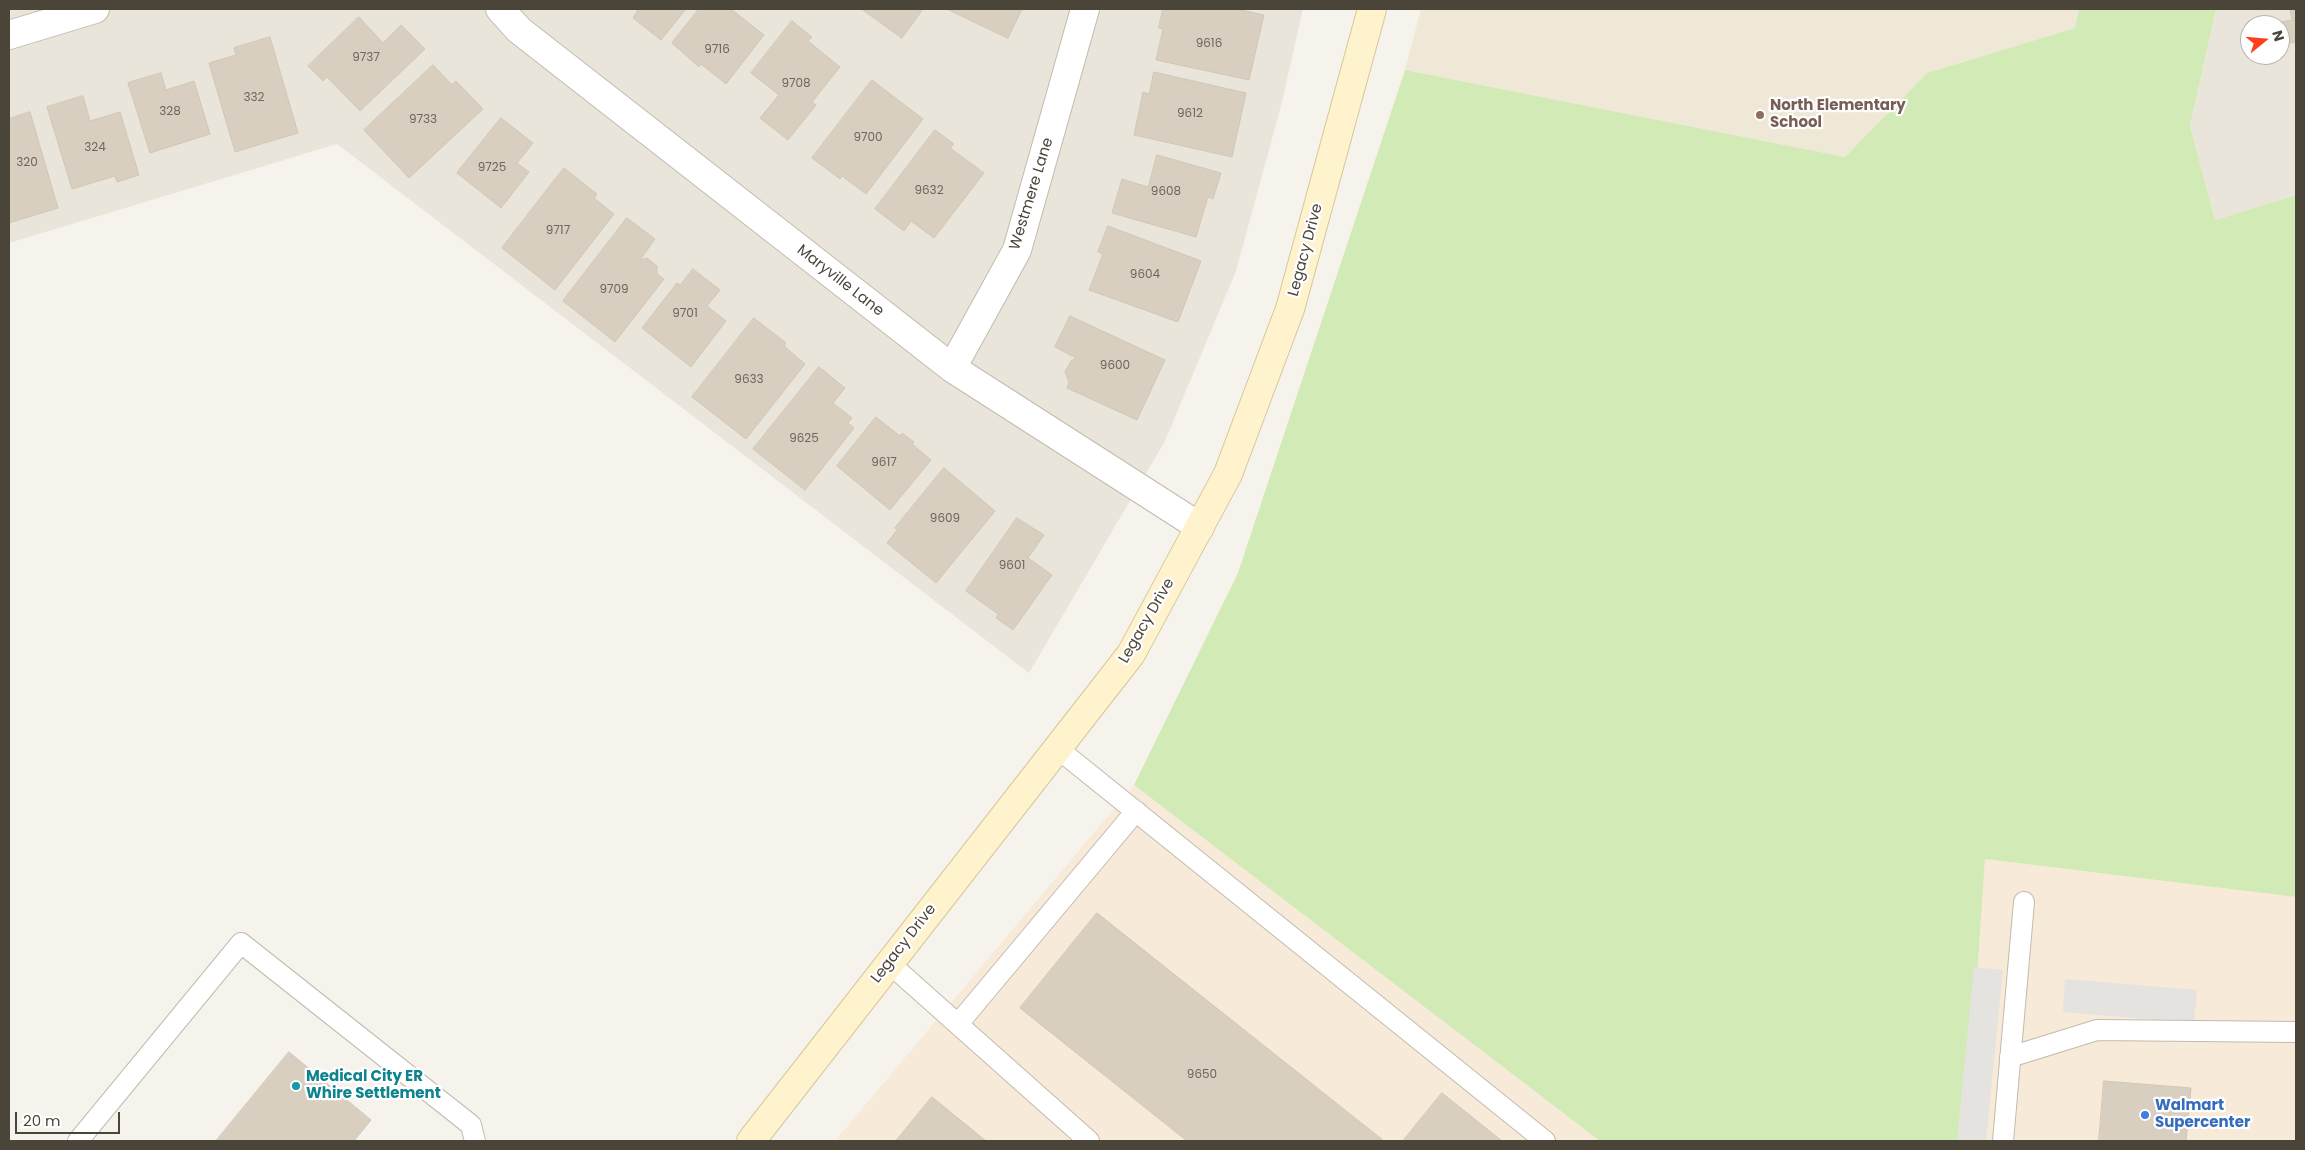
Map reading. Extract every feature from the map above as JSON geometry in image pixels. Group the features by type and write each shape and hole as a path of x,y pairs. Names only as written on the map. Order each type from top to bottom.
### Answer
{"street":[{"path":"19,24 95,9"},
{"name":"Maryville Lane","path":"500,9 519,30 952,368 1200,527"},
{"name":"Westmere Lane","path":"952,368 1017,250 1085,9"},
{"name":"Legacy Drive","path":"755,1140 889,963 1131,654 1228,474 1290,309 1372,9"}],"lane":[{"path":"1057,748 1545,1141"},
{"path":"958,1024 1136,811"},
{"path":"2003,1141 2024,902"},
{"path":"78,1141 241,944 471,1125 476,1141"},
{"path":"889,963 1089,1141"},
{"path":"2010,1057 2097,1030 2296,1032"}],"shaded area":[{"path":"9,9 1303,9 1281,106 1236,271 1165,441 1029,673 337,144 9,243"},
{"name":"North Elementary School","path":"1421,9 2079,9 2075,28 1927,73 1845,157 1405,70"},
{"path":"2216,9 2296,9 2296,195 2215,220 2190,126"},
{"path":"1134,785 1600,1141 835,1141"},
{"path":"1985,859 2296,897 2296,1141 1966,1141"},
{"path":"1974,967 2003,970 1986,1141 1957,1141"},
{"path":"2065,979 2197,990 2194,1023 2063,1012"}],"green space":[{"path":"2079,9 2216,9 2190,126 2215,220 2296,195 2296,897 1985,859 1966,1141 1600,1141 1134,785 1238,573 1405,70 1845,157 1927,73 2075,28"}],"building":[{"path":"636,9 686,9 661,40 633,18 638,10"},
{"path":"699,9 731,9 764,35 726,84 701,64 699,67 672,43"},
{"path":"862,9 923,9 902,38"},
{"path":"947,9 1022,9 1008,38"},
{"path":"1163,9 1237,9 1264,15 1249,80 1156,60 1163,29 1159,28"},
{"path":"2290,9 2296,9 2296,42 2290,43 2290,20 2292,20"},
{"path":"359,17 383,43 401,25 425,49 360,111 327,77 323,81 308,66"},
{"path":"792,21 812,37 808,41 840,67 812,102 816,105 788,140 760,118 779,95 751,73"},
{"path":"270,37 298,133 235,152 209,63 236,55 234,48"},
{"path":"433,65 452,85 456,81 483,109 409,178 364,130"},
{"path":"1154,72 1246,93 1232,157 1134,135 1143,92 1149,94"},
{"path":"161,73 166,90 194,81 210,134 150,153 128,83"},
{"path":"872,80 923,119 866,194 842,176 840,179 812,158"},
{"path":"83,96 90,121 120,112 139,175 117,182 115,176 72,189 47,107"},
{"path":"30,112 58,208 9,223 9,119"},
{"path":"501,118 533,143 517,163 529,172 501,208 457,173"},
{"path":"935,130 954,144 950,148 984,173 934,238 911,221 904,231 875,209"},
{"path":"1157,155 1221,173 1213,199 1208,197 1196,237 1112,213 1122,179 1148,187"},
{"path":"564,168 597,194 594,198 614,214 555,290 502,248"},
{"path":"627,218 655,239 640,260 647,258 657,266 657,274 664,279 615,342 563,301"},
{"path":"1108,226 1201,261 1178,322 1089,290 1103,254 1098,252"},
{"path":"693,269 720,290 707,306 726,321 691,367 642,328 677,283 680,285"},
{"path":"1070,316 1165,360 1137,420 1067,388 1069,382 1065,372 1071,361 1076,358 1055,347"},
{"path":"754,318 786,343 784,346 805,364 746,439 692,397"},
{"path":"819,367 845,388 833,403 852,418 848,423 854,428 805,490 753,449"},
{"path":"876,417 900,436 902,433 914,442 912,444 931,460 890,510 837,466"},
{"path":"944,468 995,511 936,583 887,543 897,530 895,528"},
{"path":"1017,518 1044,535 1028,558 1052,575 1013,630 996,618 998,614 966,591"},
{"path":"1097,913 1384,1141 1187,1141 1020,1008"},
{"name":"Medical City ER Whire Settlement","path":"289,1052 371,1120 354,1141 216,1141"},
{"name":"Walmart Supercenter","path":"2104,1081 2191,1088 2186,1141 2099,1141"},
{"path":"1442,1093 1502,1141 1403,1141"},
{"path":"932,1097 986,1141 896,1141"}],"place":[{"name":"North Elementary School","path":"1760,115"},
{"name":"Medical City ER Whire Settlement","path":"296,1086"},
{"name":"Walmart Supercenter","path":"2145,1115"}]}
